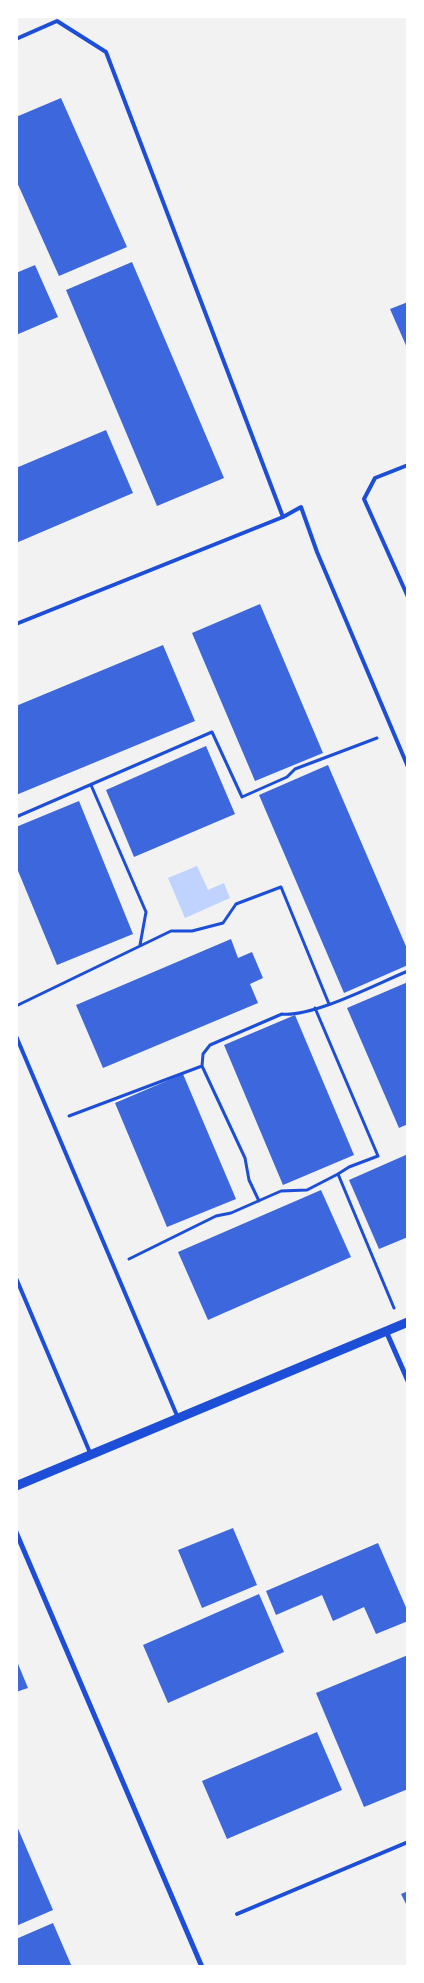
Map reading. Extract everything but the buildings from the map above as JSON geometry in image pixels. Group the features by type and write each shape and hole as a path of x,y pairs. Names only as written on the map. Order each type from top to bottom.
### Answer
{"street":[{"path":"16,1486 405,1323"},
{"path":"386,1331 408,1381"},
{"path":"16,1532 202,1967"}],"lane":[{"path":"16,40 58,21 106,52 283,517"},
{"path":"408,465 375,478 364,499 408,597"},
{"path":"16,624 283,517 301,507 317,552 408,767"},
{"path":"16,1036 178,1418"},
{"path":"16,1278 91,1454"},
{"path":"237,1914 408,1842"}],"path":[{"path":"16,817 212,732 242,797 287,777 295,770 393,732"},
{"path":"91,784 146,912 140,945"},
{"path":"16,1006 171,930 192,931 223,923 236,904 281,887 329,1004"},
{"path":"259,1201 249,1180 245,1158 202,1066 202,1054 210,1045 282,1014 293,1015 329,1004 408,971"},
{"path":"113,1267 216,1216 231,1213 281,1191 307,1190 348,1167 378,1156 315,1008"},
{"path":"52,1123 202,1066"},
{"path":"338,1174 405,1323"}],"water":[{"path":"197,866 208,890 224,883 230,898 185,918 168,878"}]}
